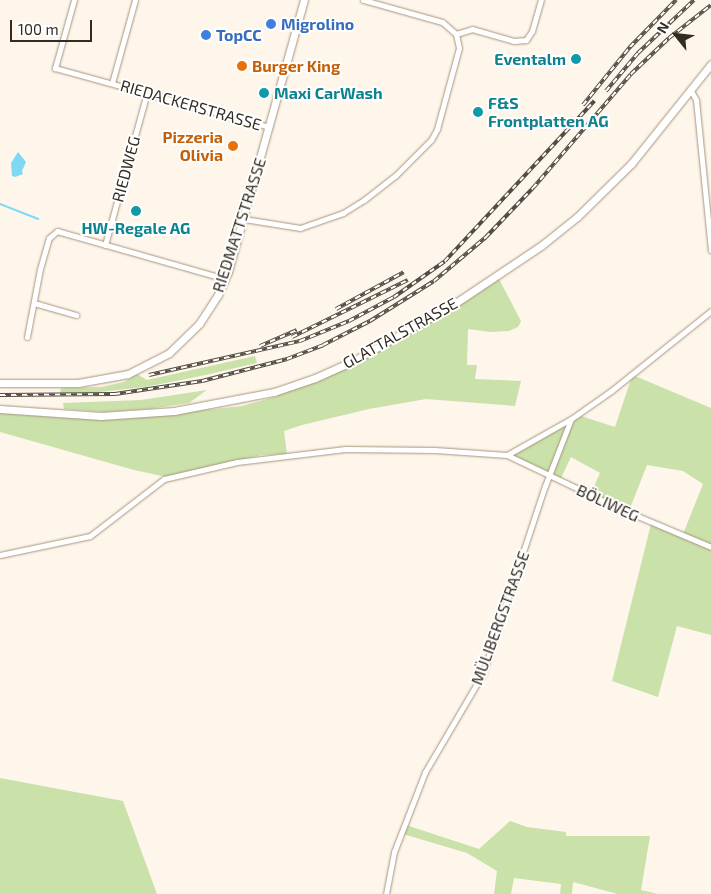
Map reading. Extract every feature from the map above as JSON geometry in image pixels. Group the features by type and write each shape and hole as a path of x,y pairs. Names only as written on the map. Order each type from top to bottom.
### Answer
{"street":[{"name":"RIEDACKERSTRASSE","path":"74,0 55,68 269,127"},
{"name":"RIEDACKERSTRASSE","path":"112,83 135,0"},
{"name":"RIEDMATTSTRASSE","path":"0,383 93,382 121,376 146,366 169,353 190,334 214,302 225,280 244,219 304,0"},
{"path":"244,219 300,228 343,213 396,176 424,149 437,129 459,48 456,34 442,22 363,0"},
{"path":"456,34 472,29 514,41 526,40 532,31 541,0"},
{"name":"GLATTALSTRASSE","path":"0,409 100,416 174,411 274,392 315,378 355,360 457,302 542,244 577,217 631,164 711,64"},
{"path":"690,89 696,100 711,250"},
{"name":"RIEDWEG","path":"105,245 147,93"},
{"path":"27,337 48,238 57,231 225,280"},
{"path":"34,303 76,315"},
{"path":"0,555 90,536 164,479 260,457 344,449 435,450 507,455 571,419 629,378 711,311"},
{"name":"MÜLIBERGSTRASSE","path":"386,894 394,852 425,772 483,673 549,474 571,419"},
{"name":"BÖLIWEG","path":"507,455 616,507 711,547"}],"green space":[{"path":"499,279 521,321 518,327 509,331 490,332 468,329 467,365 477,365 475,379 521,381 515,406 426,399 369,409 284,431 287,454 261,455 167,477 134,470 0,432 0,413 66,418 149,416 242,406 278,396 278,394 361,360 418,330"},
{"path":"255,356 257,363 145,387 91,393 60,393 61,388 101,387 124,382 137,374 147,380"},
{"path":"635,376 711,408 711,546 683,534 703,484 683,471 647,465 629,511 591,493 600,473 571,457 561,478 509,456 578,415 615,427 631,379"},
{"path":"207,390 189,403 149,409 104,412 64,409 63,403 141,400"},
{"path":"651,524 711,549 711,635 677,626 658,697 612,681"},
{"path":"0,778 123,801 157,894 0,894"},
{"path":"510,821 527,827 566,832 566,836 650,836 641,890 658,894 618,894 573,882 572,894 560,894 561,884 514,878 511,894 494,894 497,871 467,853 403,834 406,825 479,849"}],"water":[{"path":"18,152 26,162 22,171 23,174 15,177 12,176 11,163"}],"waterway":[{"path":"0,204 38,219"}],"railway":[{"path":"583,105 630,47 676,0"},
{"path":"606,91 638,53 694,0"},
{"path":"0,395 115,394 202,381 287,359 323,345 370,321 434,281 486,237 533,188 631,74 669,38 711,5"},
{"path":"149,375 300,341 349,321 394,297 445,261 594,101"},
{"path":"336,309 404,272"},
{"path":"292,337 408,280"},
{"path":"260,346 297,330"}],"place":[{"name":"Migrolino","path":"271,24"},
{"name":"TopCC","path":"206,35"},
{"name":"Eventalm","path":"576,59"},
{"name":"Burger King","path":"242,66"},
{"name":"Maxi CarWash","path":"264,93"},
{"name":"F&S Frontplatten AG","path":"478,112"},
{"name":"Pizzeria Olivia","path":"233,146"},
{"name":"HW-Regale AG","path":"136,211"}]}
